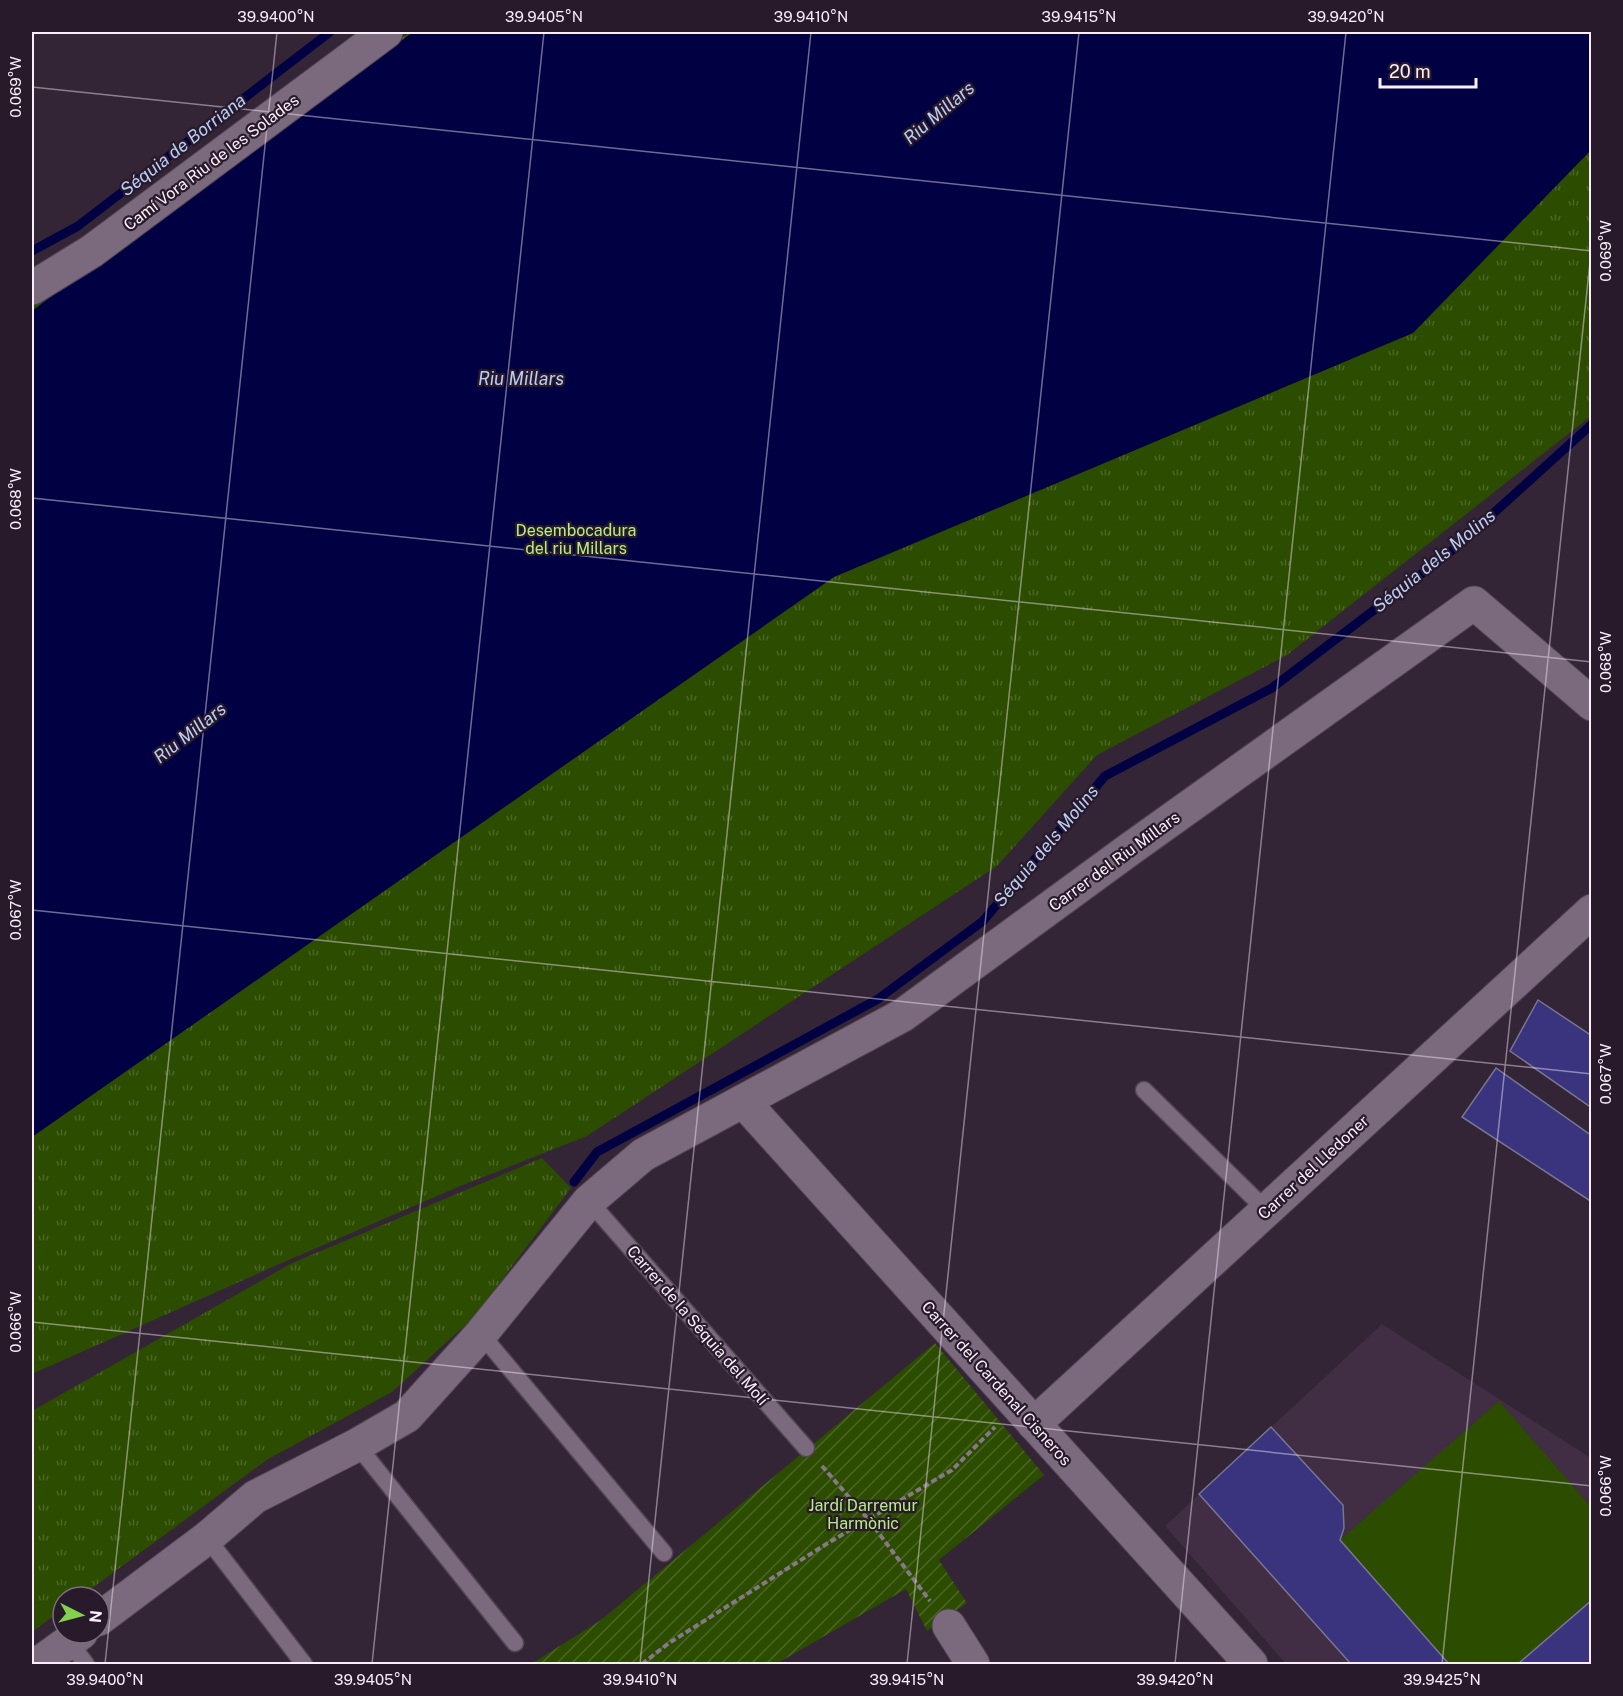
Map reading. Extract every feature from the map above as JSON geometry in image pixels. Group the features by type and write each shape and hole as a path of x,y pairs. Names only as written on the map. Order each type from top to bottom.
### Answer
{"street":[{"name":"Camí Vora Riu de les Solades","path":"32,288 92,251 386,32"},
{"name":"Carrer del Riu Millars","path":"743,1101 903,1015 1120,855 1474,603 1592,704"},
{"name":"Carrer del Lledoner","path":"1025,1414 1266,1210 1592,911"},
{"path":"111,1610 207,1538 255,1497 357,1445 407,1416 481,1334 590,1202 643,1155 743,1101"},
{"name":"Carrer del Cardenal Cisneros","path":"743,1101 1251,1665"},
{"path":"949,1626 973,1665"},
{"path":"38,1665 79,1646"}],"lane":[{"path":"1143,1090 1266,1210"},
{"name":"Carrer de la Séquia del Molí","path":"590,1202 806,1448"},
{"path":"481,1334 664,1553"},
{"path":"357,1445 515,1643"},
{"path":"207,1538 304,1665"}],"path":[{"path":"642,1665 669,1643 868,1519 952,1470 1025,1414"},
{"path":"806,1448 868,1519 949,1626"}],"shaded area":[{"path":"1382,1324 1591,1458 1591,1664 1286,1664 1165,1526"}],"green space":[{"name":"Riu Millars","path":"409,32 1591,32 1591,416 1287,655 1097,755 997,866 587,1136 458,1187 32,1374 32,304 308,111"},
{"path":"542,1158 571,1188 474,1317 392,1392 268,1459 96,1585 51,1585 51,1618 32,1632 32,1411 292,1263"},
{"name":"Jardí Darremur Harmònic","path":"935,1343 1044,1475 939,1560 967,1603 927,1631 906,1589 776,1664 531,1664 601,1620"},
{"path":"1499,1401 1591,1507 1591,1599 1517,1664 1449,1664 1340,1540"}],"water":[{"name":"Riu Millars","path":"413,32 1591,32 1591,150 1413,333 834,577 32,1137 32,311 89,268 177,209"}],"building":[{"path":"1538,1000 1592,1036 1592,1108 1510,1051"},
{"path":"1496,1068 1592,1136 1592,1202 1462,1117"},
{"path":"1271,1427 1343,1505 1344,1528 1340,1540 1449,1664 1351,1664 1199,1494"},
{"path":"1592,1600 1592,1664 1518,1664"}],"waterway":[{"name":"Séquia de Borriana","path":"32,251 78,226 330,32"},
{"name":"Séquia dels Molins","path":"574,1182 597,1152 878,999 983,921 1105,776 1272,688 1454,549 1592,424"}],"park label":[{"name":"Desembocadura del riu Millars","path":"576,539"}]}
